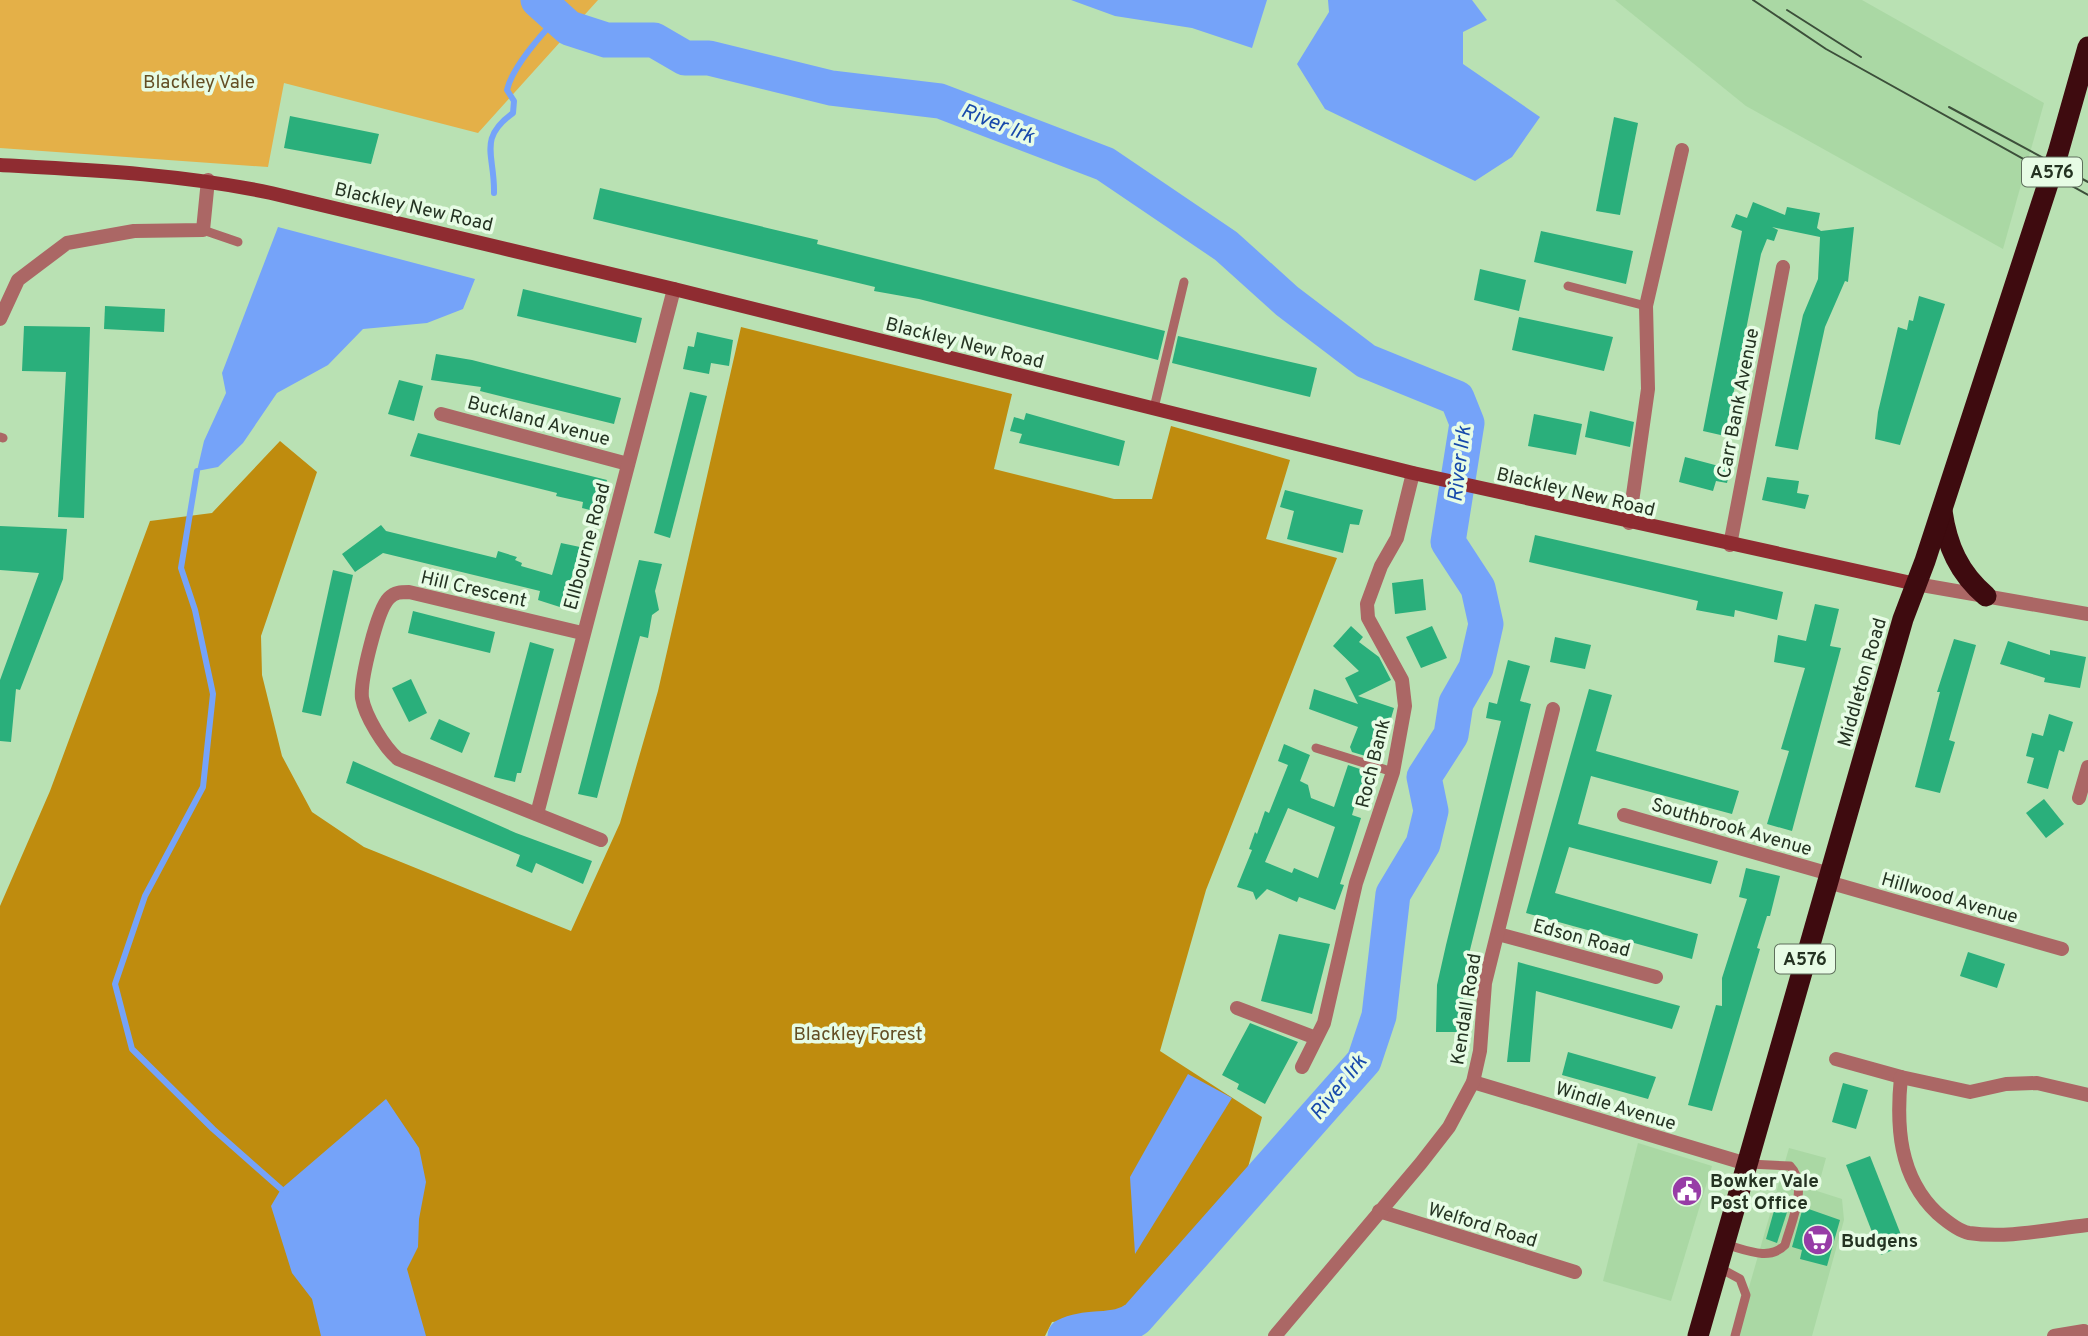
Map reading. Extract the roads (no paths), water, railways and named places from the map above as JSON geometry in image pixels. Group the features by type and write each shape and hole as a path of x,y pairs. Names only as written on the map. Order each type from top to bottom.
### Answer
{"highway":[{"name":"Middleton Road","path":"1698,1336 1903,619 1942,509 2058,153 2088,47"},
{"path":"1942,509 1945,530 1958,564 1986,596"}],"street":[{"path":"1629,523 1648,389 1646,306 1682,150"},
{"name":"Blackley New Road","path":"0,165 150,173 208,180 384,218 1413,474 1916,584"},
{"path":"0,319 18,280 67,243 134,231 203,230 208,180"},
{"name":"Carr Bank Avenue","path":"1730,545 1783,267"},
{"name":"Ellbourne Road","path":"537,814 582,633 674,289"},
{"name":"Buckland Avenue","path":"441,414 628,464"},
{"name":"Roch Bank","path":"1302,1067 1324,1023 1356,883 1393,772 1405,706 1402,680 1368,618 1367,604 1381,566 1397,538 1413,474"},
{"path":"1916,584 2088,614"},
{"name":"Hill Crescent","path":"582,633 409,592 398,592 389,598 379,615 362,696 389,751 398,759 601,840"},
{"name":"Kendall Road","path":"1275,1336 1449,1127 1473,1082 1480,1051 1485,983 1553,709"},
{"path":"2079,798 2088,767"},
{"name":"Southbrook Avenue","path":"1625,815 1829,878"},
{"name":"Hillwood Avenue","path":"1829,878 2062,949"},
{"name":"Edson Road","path":"1498,934 1656,977"},
{"path":"1237,1008 1316,1038"},
{"path":"1836,1059 1970,1092 2006,1084 2037,1083 2088,1095"},
{"path":"1901,1077 1897,1117 1901,1146 1915,1186 1944,1219 1965,1232 1993,1235 2088,1225"},
{"name":"Windle Avenue","path":"1473,1082 1747,1164"},
{"name":"Welford Road","path":"1379,1211 1575,1272"},
{"path":"2054,1336 2084,1331"}],"lane":[{"path":"203,230 239,242"},
{"path":"1154,408 1184,282"},
{"path":"1568,286 1646,306"},
{"path":"1316,748 1393,772"},
{"path":"1724,1244 1771,1254 1785,1245 1798,1189 1794,1171 1790,1166 1747,1164"},
{"path":"1718,1267 1740,1279 1746,1295 1735,1336"}],"water":[{"path":"1071,0 1267,0 1252,48 1192,28 1115,16"},
{"path":"1328,0 1472,0 1487,20 1463,32 1463,64 1540,117 1512,157 1475,181 1325,109 1297,64 1329,12"},
{"path":"278,227 475,279 463,309 427,323 363,329 328,365 277,393 243,443 218,467 197,471 204,441 226,393 222,373"},
{"path":"1188,1074 1232,1098 1135,1254 1130,1177"},
{"path":"386,1099 419,1148 426,1182 419,1219 418,1247 407,1269 426,1336 321,1336 312,1299 292,1273 271,1206 281,1189"}],"waterway":[{"name":"River Irk","path":"538,0 569,28 606,40 654,40 685,58 709,58 831,88 940,101 1105,164 1226,246 1287,301 1366,361 1457,398 1467,423 1448,542 1478,588 1486,624 1476,668 1456,703 1451,735 1424,777 1431,811 1423,844 1393,894 1379,1016 1364,1061 1137,1318 1121,1326 1083,1330 1065,1336"},
{"path":"494,193 491,140 502,122 513,113 514,101 507,90 510,81 528,52 557,18"},
{"path":"197,471 181,568 195,610 213,694 203,787 145,896 115,984 132,1049 213,1129 281,1189"}],"tram line":[{"path":"1753,0 1826,49 2088,195"},
{"path":"1787,10 1861,57"},
{"path":"1949,107 2088,182"}],"place":[{"name":"Bowker Vale Post Office","path":"1687,1191"},
{"name":"Budgens","path":"1818,1240"}],"park label":[{"name":"Blackley Vale","path":"199,81"},
{"name":"Blackley Forest","path":"858,1033"}]}
